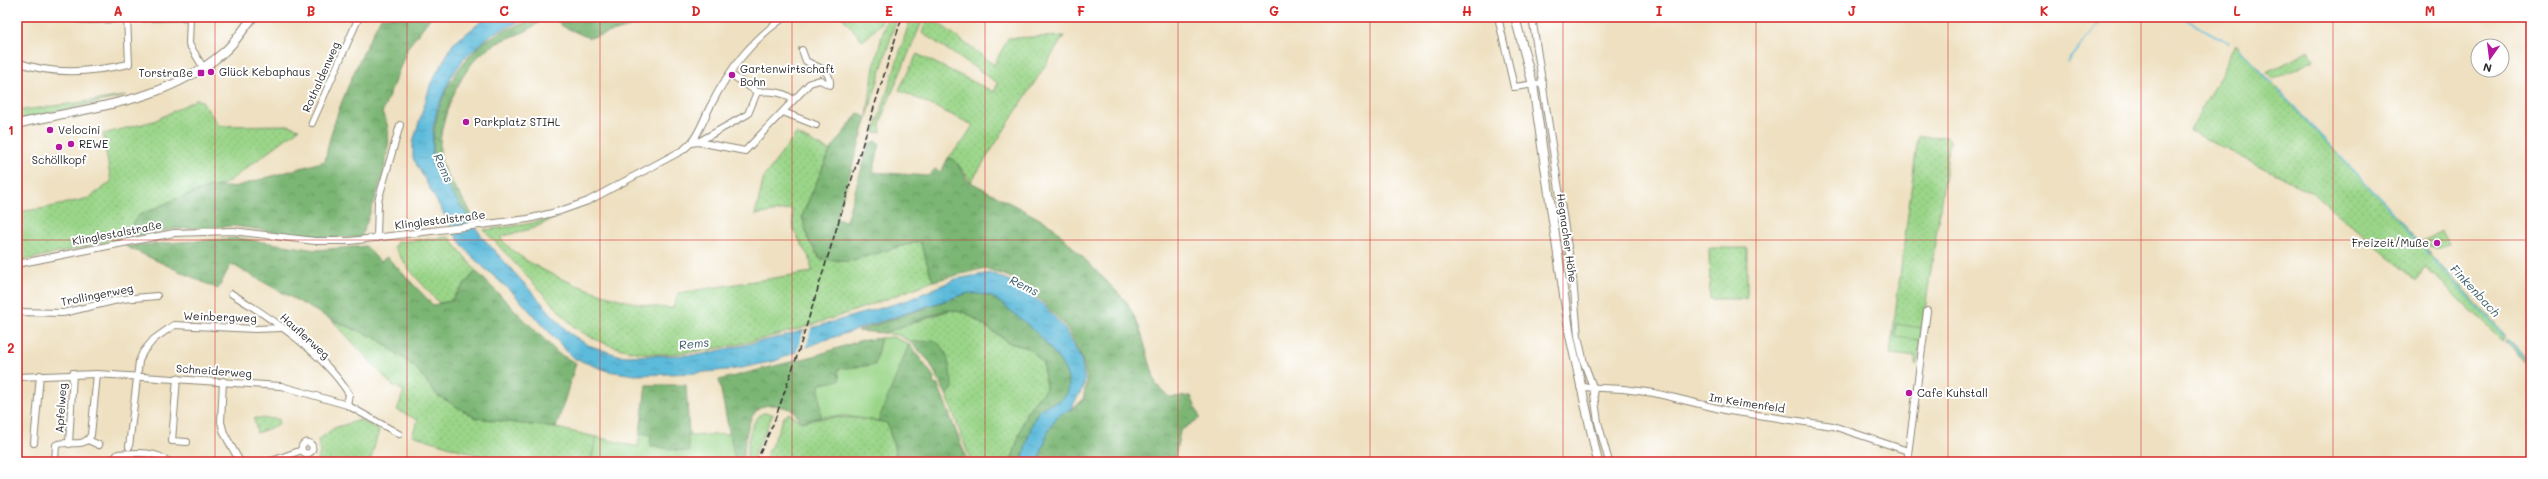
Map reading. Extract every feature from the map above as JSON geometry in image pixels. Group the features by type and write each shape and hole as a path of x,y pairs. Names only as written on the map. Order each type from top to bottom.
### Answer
{"main road":[{"path":"17,124 138,99 203,67 225,52 253,17"},
{"name":"Hegnacher Höhe","path":"1515,17 1533,85 1580,387 1598,462"}],"street":[{"path":"58,17 190,17 189,44 203,67"},
{"name":"Rothaldenweg","path":"312,123 359,17"},
{"name":"Klinglestalstraße","path":"17,264 174,232 233,230 315,241 350,241 487,225 528,219 560,211 588,201 660,163 691,143 730,74 750,45 785,17"},
{"path":"1498,17 1514,87 1543,83"},
{"name":"Hegnacher Höhe","path":"1532,17 1573,279 1578,336 1584,363 1593,387 1598,422 1609,462"},
{"path":"17,62 40,70 90,72 129,64 127,18"},
{"path":"691,143 698,142 745,151 770,122 784,112 793,100 810,83 820,80 830,85 831,77 826,70 806,61 802,50"},
{"path":"730,74 757,92 770,91 788,96 793,100"},
{"path":"698,142 748,114 757,92"},
{"path":"784,112 816,125"},
{"path":"377,238 378,201 400,125"},
{"name":"Hauflerweg","path":"232,294 282,328 311,352 343,384 349,394 347,405"},
{"name":"Trollingerweg","path":"17,312 62,313 122,299 157,296"},
{"path":"1907,462 1927,311"},
{"name":"Weinbergweg","path":"129,447 139,361 154,340 174,325 255,329 282,328"},
{"name":"Schneiderweg","path":"17,377 74,373 138,375 281,386 347,405 399,434"},
{"name":"Apfelweg","path":"69,444 74,373"},
{"path":"88,440 91,435 97,374"},
{"path":"34,443 40,375"},
{"path":"177,378 172,441 187,442"},
{"path":"223,381 221,422 224,434 240,462"},
{"name":"Im Keimenfeld","path":"1580,387 1654,393 1729,411 1833,426 1908,451"},
{"path":"55,462 56,445 88,440 99,445"},
{"path":"270,462 302,450"},
{"path":"111,462 118,454 140,453 155,454 169,462"}],"green space":[{"path":"381,17 431,17 408,47 382,113 387,125 389,140 387,157 383,174 361,238 314,237 233,226 175,229 123,238 138,216 176,199 210,187 234,187 325,161 340,106 364,51"},
{"path":"541,17 547,17 524,32 496,44 481,54 472,63 464,75 449,105 444,121 440,152 445,172 464,200 471,214 474,222 468,223 444,186 433,163 434,135 440,105 453,77 472,53 483,43 496,34"},
{"path":"553,17 668,17 589,38 562,26"},
{"path":"842,17 884,17 879,26 863,41"},
{"path":"887,17 897,17 867,117 874,67"},
{"path":"911,17 924,17 884,111 880,126 881,132 874,133"},
{"path":"931,17 994,65 1008,38 1064,36 971,182 955,160 948,158 965,139 973,125 899,90 917,54 994,92 998,83 922,33 926,21"},
{"path":"2236,44 2506,335 2502,341 2426,268 2424,267 2417,281 2313,193 2190,131"},
{"path":"2309,51 2314,60 2274,80 2267,73"},
{"path":"126,96 17,120 17,111"},
{"path":"197,99 202,101 219,126 288,125 299,129 225,184 176,199 138,216 123,238 17,262 17,212 46,208 89,198 111,182 103,134 154,121"},
{"path":"858,113 867,118 836,219 846,221 869,144 876,141 880,144 873,172 928,176 935,169 941,172 948,158 955,160 967,180 1051,225 1127,302 1140,329 1156,384 1169,397 1191,396 1200,418 1180,431 1174,462 1038,462 1049,429 1059,415 1070,410 1083,400 1087,379 1082,359 1067,328 1045,304 1017,280 985,268 933,281 920,241 849,261 821,259 809,240 802,216 830,151"},
{"path":"796,134 830,151 802,216 808,240 820,259 849,261 920,241 933,281 868,306 797,330 724,347 689,352 655,354 644,353 611,346 581,332 573,326 484,230 522,225 555,218 534,228 500,237 513,250 555,276 607,295 655,307 673,308 678,293 812,272 810,259 794,231 792,209 755,215 764,177"},
{"path":"1918,136 1947,137 1950,140 1917,365 1915,365 1915,357 1890,354"},
{"path":"2441,231 2448,244 2437,248 2432,248 2423,241"},
{"path":"449,237 476,271 450,301 439,303 408,268 394,247 397,242"},
{"path":"238,238 316,250 366,246 380,262 387,257 433,305 451,301 476,271 559,354 576,363 556,428 476,418 437,395 415,367 376,338 332,320 231,264 218,289 125,246"},
{"path":"1709,248 1747,248 1747,299 1710,299"},
{"path":"968,293 992,297 1015,314 1043,340 1056,355 1065,370 1069,384 1066,395 1058,402 1045,406 1038,412 1032,425 1022,462 1011,462 1026,413 1046,388 1043,363 1028,348 1010,343 966,313 950,310 884,333 858,331"},
{"path":"950,310 966,313 1009,343 1028,348 1043,363 1046,388 1026,413 1011,462 971,462 947,396 953,388 933,341 911,342 898,335 884,333"},
{"path":"332,320 376,338 415,367 437,395 476,418 556,428 596,437 591,462 499,462 412,435 418,420 397,410 404,391 392,385"},
{"path":"1896,324 1922,328 1920,340 1895,337"},
{"path":"893,337 909,344 878,421 845,416 821,417 819,385 840,380 838,369 875,365 881,338"},
{"path":"881,338 875,365 838,369 840,380 819,385 821,417 801,422 794,411 778,406 767,405 758,409 752,416 749,426 743,461 735,462 719,380 814,356 859,341"},
{"path":"2508,338 2531,363 2531,368 2506,341"},
{"path":"933,341 943,348 948,360 953,388 947,396 929,361 911,342"},
{"path":"909,344 934,377 933,384 938,385 968,462 890,462 897,457 887,423 878,421"},
{"path":"646,385 686,385 690,452 650,446 651,435 640,433"},
{"path":"763,413 773,414 751,462 746,462 751,428 758,417"},
{"path":"789,413 801,422 823,418 844,418 865,419 887,423 897,457 890,462 764,462 784,417"},
{"path":"254,418 279,419 278,425 257,433"},
{"path":"360,420 379,430 370,462 316,462 320,453 318,440 334,428"},
{"path":"640,433 651,435 650,446 689,452 688,436 730,434 735,462 591,462 596,437 638,447"}],"water":[{"path":"487,17 530,17 492,34 464,58 451,77 438,107 433,128 432,165 483,238 569,333 588,345 620,356 699,355 781,337 908,300 956,279 991,273 1019,285 1045,306 1065,329 1081,359 1085,380 1083,388 1070,410 1059,415 1049,429 1038,462 1022,462 1029,433 1038,412 1045,406 1058,402 1066,395 1069,384 1065,370 1056,355 1029,326 1002,304 987,295 968,293 819,342 775,361 736,369 696,373 635,375 608,371 573,358 514,294 471,256 457,238 413,158 413,142 431,83 453,44"}],"pier":[{"path":"812,326 805,351 796,354 804,329"}],"waterway":[{"name":"Finkenbach","path":"2067,62 2103,17"},
{"name":"Finkenbach","path":"2181,17 2229,43"},
{"name":"Finkenbach","path":"2240,49 2272,84"},
{"name":"Finkenbach","path":"2277,89 2332,148"},
{"name":"Finkenbach","path":"2337,153 2395,216"},
{"name":"Finkenbach","path":"2397,219 2429,254"},
{"name":"Finkenbach","path":"2433,259 2504,336"},
{"name":"Finkenbach","path":"2507,339 2531,365"}],"railway":[{"path":"756,462 774,422 797,356 902,17"}],"place":[{"name":"Glück Kebaphaus","path":"211,72"},
{"name":"Torstraße","path":"201,73"},
{"name":"Gartenwirtschaft Bohn","path":"732,75"},
{"name":"Parkplatz STIHL","path":"466,122"},
{"name":"Velocini","path":"50,130"},
{"name":"REWE","path":"71,144"},
{"name":"Schöllkopf","path":"59,147"},
{"name":"Freizeit/Muße","path":"2437,243"},
{"name":"Cafe Kuhstall","path":"1909,393"}],"water label":[{"name":"Rems","path":"443,168"},
{"name":"Rems","path":"1024,286"},
{"name":"Rems","path":"694,344"}]}
